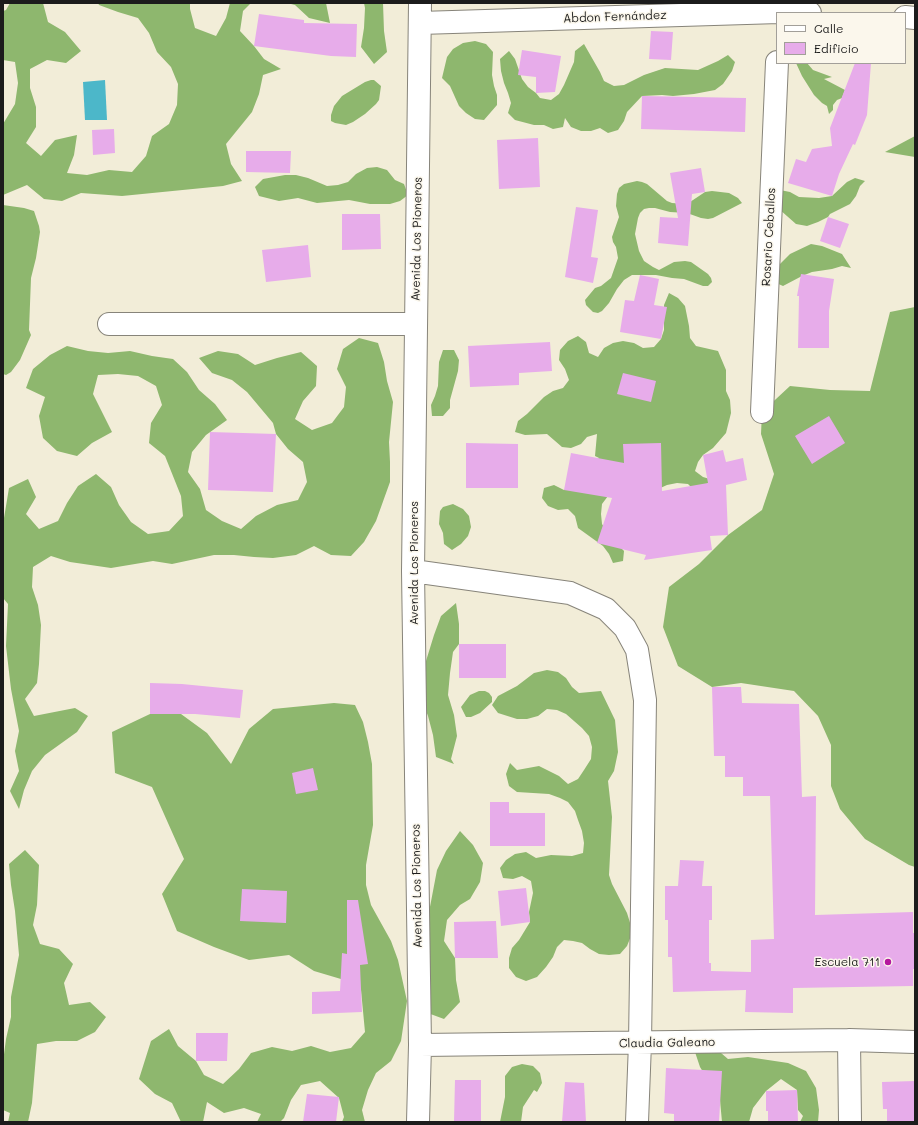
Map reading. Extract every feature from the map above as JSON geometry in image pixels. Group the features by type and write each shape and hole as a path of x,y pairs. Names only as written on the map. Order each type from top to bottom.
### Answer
{"street":[{"name":"Abdon Fernández","path":"420,13 779,9 802,12"},
{"name":"Avenida Los Pioneros","path":"418,1122 420,1045 413,571 420,13"},
{"name":"Rosario Ceballos","path":"762,412 777,64"},
{"path":"109,324 416,324"},
{"path":"413,571 570,593 606,609 625,628 637,650 645,700 640,1043 637,1122"},
{"path":"849,1040 850,1122"},
{"name":"Claudia Galeano","path":"420,1045 849,1040 915,1042"}],"green space":[{"path":"10,3 43,3 48,22 65,32 81,51 66,63 47,60 30,69 30,88 36,107 36,127 26,143 41,156 55,140 77,135 74,155 67,173 87,175 109,170 132,172 146,156 152,136 169,124 177,105 178,84 171,67 157,52 149,33 138,18 99,5 98,3 190,3 195,28 216,36 226,18 230,3 251,3 243,11 240,31 264,59 281,69 263,75 259,94 252,112 226,144 231,164 242,181 223,186 122,196 81,193 62,201 44,199 27,185 3,195 3,124 15,104 18,83 15,62 3,60 3,11 6,10"},
{"path":"287,3 326,3 330,23 309,18 295,5"},
{"path":"364,3 383,3 384,31 387,52 374,64 361,47 364,28"},
{"path":"475,41 486,44 493,52 492,75 497,95 497,105 484,120 475,119 459,106 450,86 442,78 447,57 453,49 463,43"},
{"path":"584,44 604,81 614,86 624,85 644,75 665,68 698,70 728,55 735,62 732,71 723,84 715,90 673,96 642,96 627,112 624,121 618,130 608,133 600,128 591,131 581,131 571,127 565,118 563,127 553,129 544,125 534,125 515,120 508,113 511,103 501,71 500,59 509,51 515,59 522,79 528,87 540,98 551,100 559,94 564,85 574,62 575,51"},
{"path":"796,64 808,64 813,70 832,77 824,79 845,90 842,98 837,100 833,105 833,110 829,114 827,106 814,95"},
{"path":"371,80 374,80 381,86 379,100 376,104 365,114 346,125 331,121 334,106 342,96"},
{"path":"915,136 915,157 885,152"},
{"path":"377,167 387,170 395,180 404,184 408,195 400,201 390,204 370,204 349,200 317,203 298,198 279,201 259,196 255,187 263,179 285,175 296,175 308,178 327,186 338,185 348,182 356,174 367,168"},
{"path":"855,178 865,181 860,186 856,196 850,204 818,222 807,226 796,224 779,209 780,190 790,192 799,197 819,198 832,196 847,182"},
{"path":"637,181 647,184 667,201 672,203 685,204 705,192 712,191 729,193 738,198 742,203 713,218 708,219 687,213 670,212 655,208 644,209 638,218 635,234 639,251 644,261 659,270 674,262 691,262 708,274 712,282 708,286 703,286 684,279 656,275 632,275 624,280 602,311 598,313 593,312 586,305 585,300 595,288 601,286 611,278 618,258 612,237 619,217 616,206 619,188 624,184"},
{"path":"3,205 34,211 40,232 31,278 29,330 31,335 20,360 11,372 6,375 3,374"},
{"path":"811,244 822,246 842,254 851,268 842,266 812,272 783,286 774,282 774,270 790,254"},
{"path":"669,293 678,298 685,306 690,338 696,346 718,351 726,370 726,391 730,400 731,413 726,433 713,448 703,455 698,462 695,471 703,477 713,480 699,489 688,484 677,483 667,485 656,490 608,496 602,504 602,524 608,534 624,551 623,561 613,563 603,546 578,528 575,516 568,509 558,510 548,506 542,498 544,488 554,485 564,490 599,458 595,456 597,434 587,437 581,444 571,448 562,447 547,434 525,435 515,432 518,421 544,397 553,391 563,388 569,380 565,369 559,360 560,350 568,341 578,336 586,342 589,353 598,357 604,348 613,343 623,341 634,343 643,348 654,347 661,339 664,330 664,305"},
{"path":"915,307 915,867 865,839 840,809 831,786 831,745 818,716 794,691 741,683 712,687 678,666 663,627 669,587 699,564 728,535 762,510 774,474 761,434 762,412 790,386 830,390 870,391 890,312"},
{"path":"359,338 378,343 393,402 389,442 390,482 376,521 364,542 351,556 331,555 314,546 296,555 273,558 214,555 172,564 153,561 111,568 70,562 51,556 33,567 32,587 38,605 41,625 39,664 37,683 25,699 34,716 75,708 88,716 77,732 45,755 32,771 24,790 19,809 10,791 19,771 15,751 19,731 11,689 6,646 8,604 3,598 3,524 9,488 28,479 36,497 26,514 39,529 58,521 78,486 96,474 111,487 119,505 131,522 148,534 169,531 183,516 181,496 165,456 149,443 151,423 162,405 156,386 138,376 118,374 98,375 93,394 112,432 92,443 77,456 57,451 43,438 39,416 45,397 26,388 33,369 50,355 67,346 88,351 108,353 130,351 173,359 187,372 199,390 215,404 227,420 206,435 192,452 188,472 200,489 206,510 222,521 241,529 256,516 277,505 298,500 307,482 303,462 288,449 276,434 273,423 247,392 232,380 212,373 199,358 218,351 238,354 255,365 301,352 317,366 316,386 303,401 295,419 312,430 332,423 344,407 346,387 337,369 343,349"},
{"path":"443,350 454,350 459,360 458,371 450,400 450,408 443,416 432,416 431,405 438,386 439,362"},
{"path":"453,504 463,509 469,516 471,527 468,536 461,544 452,550 444,544 443,533 439,524 440,511 443,507"},
{"path":"456,603 459,624 459,644 453,652 448,695 454,715 457,736 451,759 454,764 436,757 433,735 421,697 422,674 441,616"},
{"path":"547,670 558,672 566,678 572,687 579,693 601,691 615,720 618,752 614,771 608,781 612,817 609,875 627,913 631,926 631,936 627,946 620,954 609,955 599,954 582,943 564,940 557,947 553,957 537,977 526,981 516,977 509,968 509,958 512,948 519,940 530,922 529,912 533,893 531,881 522,876 513,879 503,878 500,868 506,860 515,854 526,852 536,858 551,855 572,856 583,853 584,843 582,831 575,811 568,802 549,794 517,792 509,786 506,774 510,763 517,770 539,766 559,776 568,784 578,779 584,770 591,759 592,747 589,736 582,728 566,714 557,710 547,709 538,716 527,719 517,719 498,713 492,705 498,696 517,686 534,673"},
{"path":"479,691 489,693 492,697 492,702 480,713 471,717 466,717 461,707 470,695"},
{"path":"334,703 355,705 363,722 368,742 372,764 373,825 366,865 366,885 371,905 391,941 398,960 407,1001 401,1041 391,1061 376,1073 368,1090 362,1110 365,1122 342,1122 344,1117 339,1098 320,1081 301,1085 291,1100 284,1118 280,1122 257,1122 261,1114 244,1108 224,1113 207,1102 203,1122 181,1122 172,1103 155,1094 139,1079 151,1041 169,1029 178,1046 196,1061 204,1075 223,1084 239,1069 251,1053 272,1047 292,1051 311,1046 330,1052 351,1048 365,1032 361,990 351,982 314,971 289,955 249,960 177,931 162,894 184,859 152,787 115,773 112,732 150,714 181,714 207,733 231,764 249,729 273,709"},
{"path":"460,831 473,845 483,863 480,882 470,899 460,905 447,920 444,941 455,958 456,980 460,1002 444,1019 425,1012 429,912 437,870 446,851"},
{"path":"25,850 39,865 37,905 33,925 40,944 59,949 73,964 64,983 69,1005 90,1002 106,1017 95,1032 77,1041 56,1041 37,1044 32,1103 28,1122 8,1122 10,1113 3,1110 3,1062 11,1017 11,997 19,955 9,864"},
{"path":"714,1047 728,1059 748,1057 788,1063 806,1071 816,1088 819,1110 818,1122 800,1122 803,1116 798,1110 797,1090 781,1079 766,1091 753,1108 749,1122 722,1122 720,1100 700,1067 694,1049"},
{"path":"522,1064 533,1066 540,1073 542,1083 537,1092 534,1090 523,1107 521,1122 500,1122 505,1097 505,1076 512,1067"}],"water":[{"path":"105,80 107,120 85,120 83,82"}],"building":[{"path":"259,14 304,20 304,23 357,24 356,57 331,56 254,46"},
{"path":"651,31 673,32 671,60 649,59"},
{"path":"522,50 561,56 555,92 536,93 536,77 518,75"},
{"path":"855,64 871,64 867,115 855,145 853,144 839,174 832,196 788,183 796,159 806,162 812,149 832,146 830,128"},
{"path":"642,96 746,98 745,132 641,129"},
{"path":"114,129 115,153 93,155 92,130"},
{"path":"538,138 540,187 499,189 497,140"},
{"path":"246,151 291,151 290,173 246,172"},
{"path":"701,168 705,192 692,194 688,246 658,243 660,217 678,218 670,173"},
{"path":"576,207 598,210 591,257 598,258 593,283 565,277"},
{"path":"342,214 380,214 381,249 342,250"},
{"path":"828,217 849,224 840,248 820,241"},
{"path":"308,245 311,277 266,282 262,250"},
{"path":"801,274 834,279 829,311 829,348 798,348 799,296 797,296"},
{"path":"640,275 659,279 654,305 667,307 661,339 620,332 625,300 634,301"},
{"path":"550,342 552,371 519,373 519,385 470,387 468,346"},
{"path":"623,373 656,381 651,402 617,394"},
{"path":"829,416 845,443 812,464 795,436"},
{"path":"210,432 276,434 273,492 208,490"},
{"path":"466,443 518,444 518,488 466,488"},
{"path":"661,443 662,491 708,483 703,455 723,450 726,462 743,458 747,480 726,485 728,535 710,536 712,550 644,560 646,555 597,543 612,498 564,490 571,453 624,463 623,444"},
{"path":"459,644 506,644 506,678 459,678"},
{"path":"150,683 182,684 243,690 240,718 195,714 150,714"},
{"path":"712,687 741,687 742,703 799,704 802,797 816,796 815,915 913,912 913,933 915,933 915,969 913,969 913,986 793,988 793,1013 745,1012 746,990 673,992 672,957 668,957 668,920 665,920 665,886 678,886 680,860 704,861 702,886 712,886 712,920 709,920 709,963 711,963 711,971 751,972 751,940 774,939 770,796 743,796 743,777 725,777 725,756 714,756"},
{"path":"313,768 318,790 296,794 292,773"},
{"path":"490,802 509,802 509,813 545,813 545,846 490,846"},
{"path":"526,888 530,922 501,926 498,891"},
{"path":"242,889 287,891 286,923 240,921"},
{"path":"347,900 358,900 368,964 360,965 362,1012 312,1014 312,992 340,991 342,953 347,954"},
{"path":"496,921 498,958 455,958 454,922"},
{"path":"196,1033 228,1033 227,1061 196,1061"},
{"path":"666,1068 722,1071 719,1122 674,1122 674,1114 664,1113"},
{"path":"455,1080 481,1080 481,1122 454,1122"},
{"path":"915,1081 915,1122 887,1122 887,1109 883,1109 882,1082"},
{"path":"565,1082 584,1083 586,1122 562,1122"},
{"path":"797,1090 798,1122 768,1122 768,1111 766,1111 766,1091"},
{"path":"307,1094 339,1097 336,1122 303,1122"}],"place":[{"name":"Escuela 711","path":"888,962"}]}
